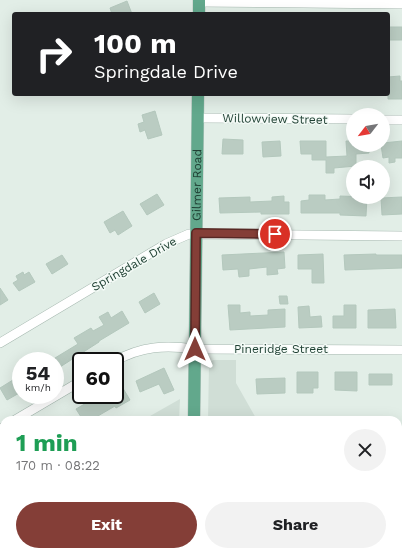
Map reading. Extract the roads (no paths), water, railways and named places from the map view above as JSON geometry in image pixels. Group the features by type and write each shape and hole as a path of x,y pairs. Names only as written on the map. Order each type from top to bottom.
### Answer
{"main road":[{"path":"199,1 199,12"},
{"name":"Gilmer Road","path":"194,416 198,96"}],"street":[{"path":"199,1 402,4"},
{"name":"Willowview Street","path":"198,118 346,119"},
{"path":"390,120 402,120"},
{"name":"Springdale Drive","path":"0,343 166,244 185,235 196,233 402,236"},
{"name":"Pineridge Street","path":"124,356 151,347 180,347 195,349 402,350"},
{"path":"22,416 72,386"}]}
